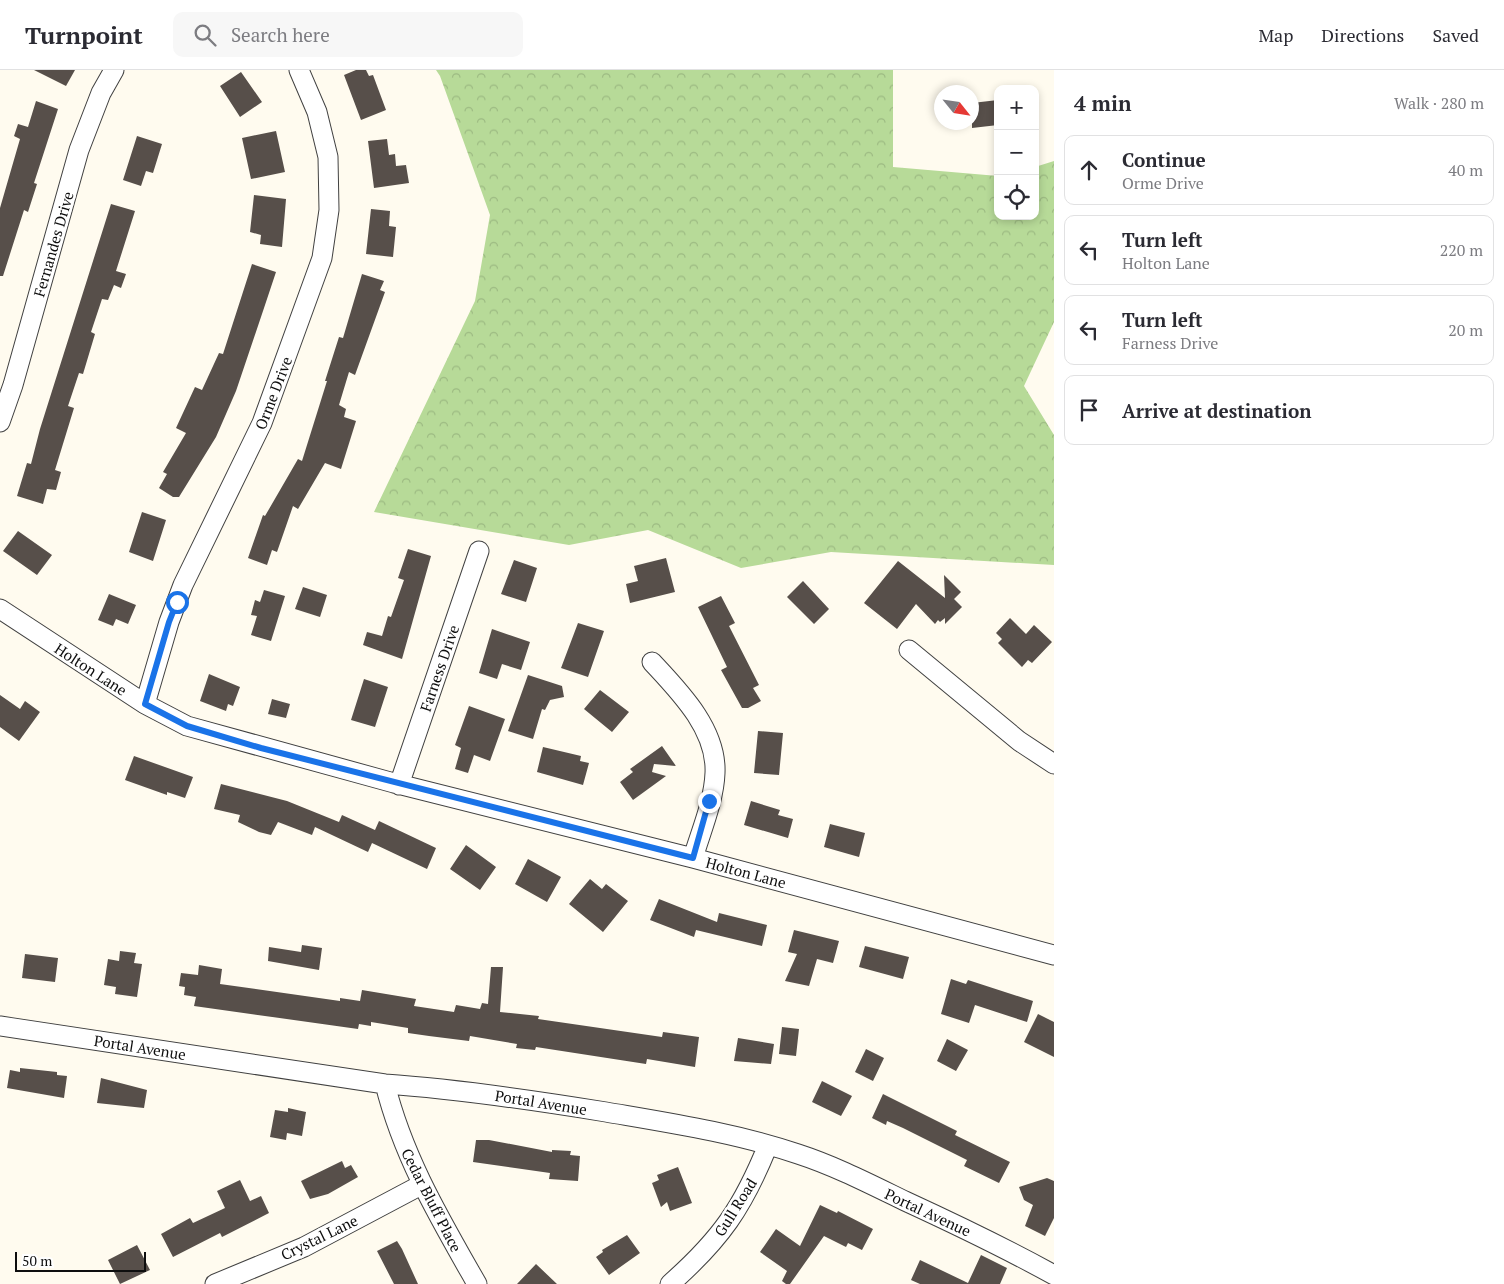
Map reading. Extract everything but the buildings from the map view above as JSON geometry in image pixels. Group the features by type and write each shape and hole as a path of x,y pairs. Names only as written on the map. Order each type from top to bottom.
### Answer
{"street":[{"name":"Fernandes Drive","path":"0,422 13,385 79,150 101,92 114,70"},
{"name":"Orme Drive","path":"145,704 169,622 183,585 262,423 322,258 329,210 328,157 317,112 300,70"},
{"name":"Farness Drive","path":"400,785 478,551"},
{"name":"Holton Lane","path":"0,609 145,704 187,726 400,785 693,858 1054,955"},
{"path":"909,650 1019,741 1054,764"},
{"path":"652,662 694,713 712,746 715,774 693,858"},
{"name":"Portal Avenue","path":"0,1026 385,1084 439,1088 532,1100 648,1119 768,1144 799,1154 856,1178 1002,1246 1054,1275"},
{"name":"Cedar Bluff Place","path":"385,1084 403,1143 421,1185 477,1284"},
{"name":"Gull Road","path":"670,1284 720,1236 752,1184 768,1144"},
{"name":"Crystal Lane","path":"216,1284 304,1246 421,1185"}],"green space":[{"path":"436,70 893,70 893,167 994,176 994,220 1039,220 1039,166 1054,161 1054,322 1024,386 1054,435 1054,565 831,552 741,568 648,530 569,545 374,512 475,301 490,215 440,76"}],"route":[{"path":"177,602 169,622 145,704 187,726 261,748 394,783 693,858 709,801"}]}
